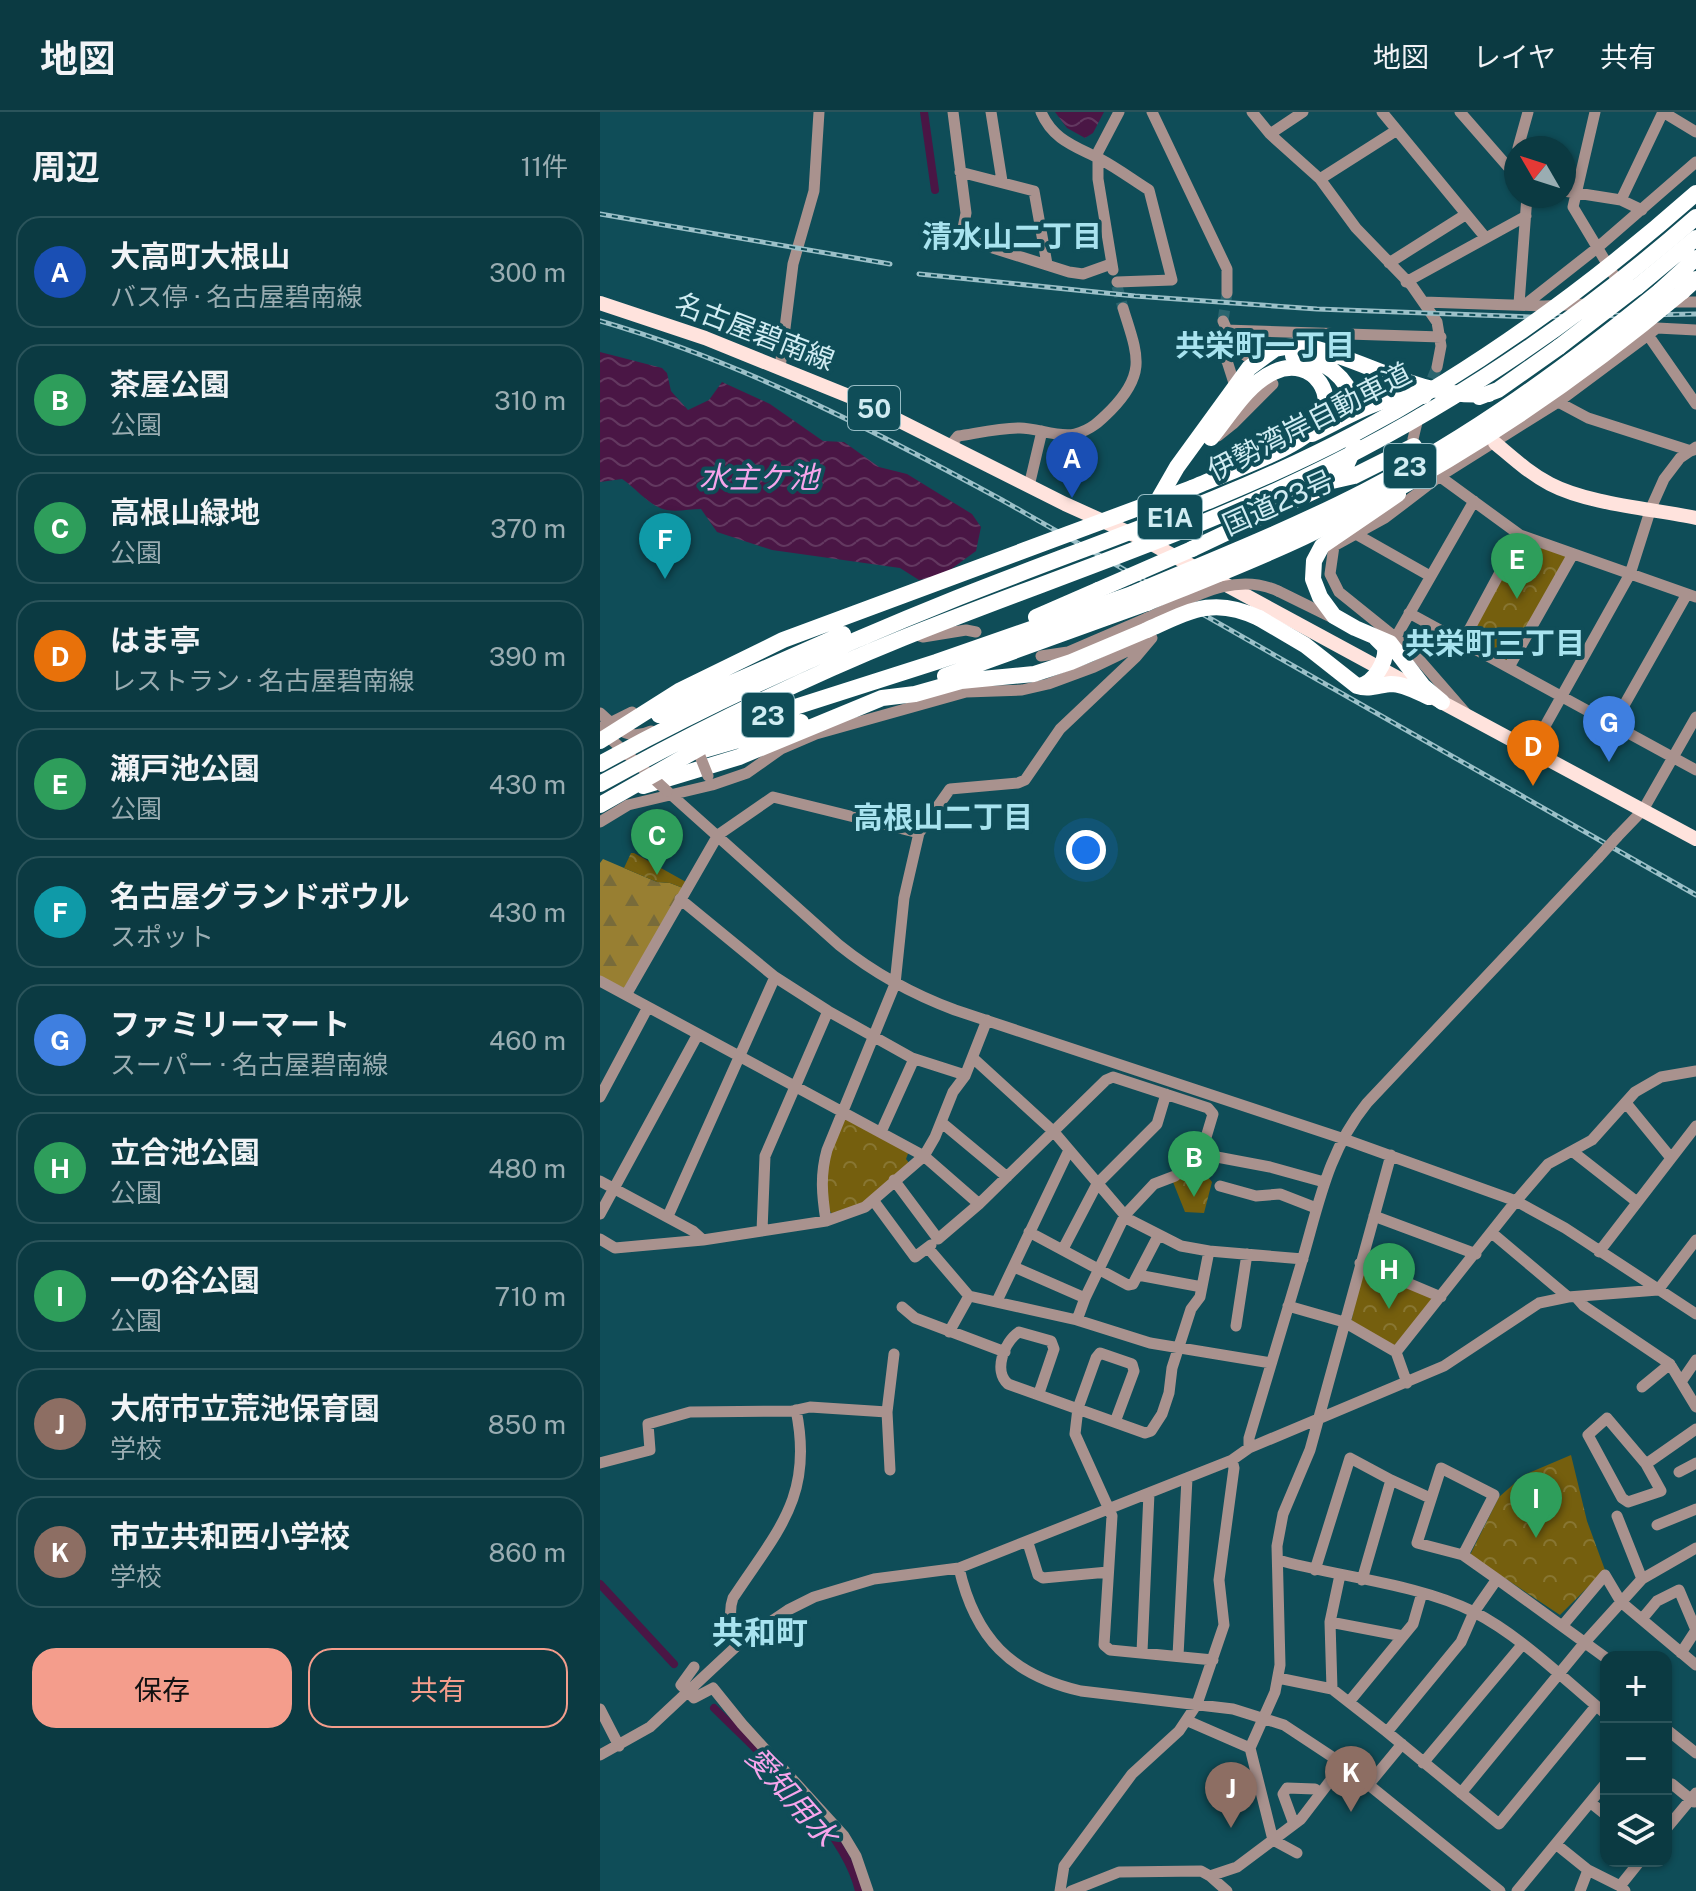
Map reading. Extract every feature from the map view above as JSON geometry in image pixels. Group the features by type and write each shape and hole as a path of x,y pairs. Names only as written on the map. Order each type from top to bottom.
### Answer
{"highway":[{"name":"伊勢湾岸自動車道","path":"600,766 696,713 843,646 1159,521 1300,461 1404,406 1566,299 1696,193"},
{"name":"伊勢湾岸自動車道","path":"600,783 716,723 900,639 1236,508 1382,438 1523,350 1627,274 1696,217"},
{"path":"602,736 679,691 783,640 1192,488 1369,407 1401,396 1467,399 1489,394 1508,384 1634,294 1696,238"},
{"name":"国道23号","path":"600,766 936,662 1132,594 1297,524 1418,461 1555,373 1660,291 1696,258"},
{"name":"国道23号","path":"600,783 1147,617 1432,475 1689,297 1696,279"},
{"path":"1140,538 1177,467 1249,368 1275,349 1297,345 1325,351 1417,386 1464,395 1489,394"},
{"path":"1140,538 1247,381 1266,365 1282,358 1302,357 1327,365 1348,386 1356,406"},
{"path":"1191,461 1261,380 1278,370 1297,368 1313,374 1319,381 1326,396 1326,405 1314,428 1295,442"},
{"path":"1331,482 1346,466 1356,437"},
{"path":"936,662 1192,549 1331,482 1354,476 1414,446"},
{"path":"1432,475 1328,541 1314,561 1313,579 1320,597 1334,616 1382,638 1396,649 1418,679 1442,702"},
{"path":"602,736 880,620 1070,549 1159,521"},
{"path":"603,803 792,695 1059,577"},
{"path":"603,803 739,757 882,698 915,694 961,681 1041,679 1055,668 1147,617 1211,606 1233,607 1259,618 1305,645 1357,686 1367,689 1388,684 1402,685 1442,702"},
{"path":"1357,686 1370,682 1386,655 1385,647 1368,633"}],"main road":[{"name":"名古屋碧南線","path":"600,303 705,338 856,399 1140,538 1696,839"},
{"path":"1495,443 1524,468 1552,485 1581,496 1696,518"}],"street":[{"path":"780,368 793,264 814,191 819,112"},
{"path":"953,112 966,213 961,238 1083,274 1111,264"},
{"path":"991,112 1002,181"},
{"path":"1041,112 1048,126 1067,144 1099,159 1149,190 1172,280 1117,284 1098,179 1099,159 1098,152 1119,112"},
{"path":"1152,112 1227,269 1227,293"},
{"path":"1252,112 1270,134 1320,179 1356,228 1424,302 1437,322 1441,337 1437,367"},
{"path":"1270,134 1303,112"},
{"path":"1382,112 1485,237"},
{"path":"1460,112 1504,163"},
{"path":"1521,136 1528,112"},
{"path":"1595,112 1573,207 1597,248 1634,294"},
{"path":"1621,200 1663,112 1696,132"},
{"path":"1320,179 1397,130"},
{"path":"1523,304 1597,248 1696,162"},
{"path":"960,172 1034,191 1047,264"},
{"path":"1577,192 1621,200 1642,210"},
{"path":"1523,304 1526,208"},
{"path":"1389,263 1465,215"},
{"path":"1406,282 1526,216"},
{"path":"1424,302 1544,306 1634,294 1689,297"},
{"path":"950,446 958,436 972,434 1021,428 1073,435 1095,426 1128,391 1136,374 1136,353 1123,308"},
{"path":"1224,325 1441,337"},
{"path":"1224,325 1246,356"},
{"path":"1224,325 1217,336 1216,347 1227,361 1235,386"},
{"path":"1469,717 1421,661 1339,592 1330,574 1334,546 1385,518 1432,475 1495,443 1558,402 1657,328 1696,330"},
{"path":"1648,335 1696,404"},
{"path":"1210,439 1233,424 1271,382"},
{"path":"1558,402 1588,418 1694,449"},
{"path":"1420,410 1414,431 1414,446 1432,475 1520,535 1691,596 1614,723"},
{"path":"1029,486 1042,431"},
{"path":"1531,751 1630,574 1651,508 1664,479 1680,458 1694,449"},
{"path":"1396,637 1474,501"},
{"path":"1354,533 1430,576"},
{"path":"1462,643 1520,535"},
{"path":"1509,667 1573,554"},
{"path":"1041,656 1068,652 1228,584 1253,582 1346,624"},
{"path":"602,736 652,701 792,632 880,596 912,633 923,637 966,630 976,632"},
{"path":"1409,613 1696,770"},
{"path":"602,736 643,734 685,721 762,676 782,657 792,632"},
{"path":"600,822 628,805 710,780 747,773 781,749 816,734 966,692 1022,690 1041,679 1094,667 1152,638 1060,729 1025,780 950,789 919,833 904,898 895,984 827,1150 821,1172 826,1221"},
{"path":"600,713 602,736 718,835 839,945 869,969 895,984 927,1000 1391,1155 1516,1201 1565,1228 1696,1314"},
{"path":"1249,1448 1249,1438 1316,1208 1341,1138 1367,1103 1643,810 1696,717"},
{"path":"685,721 710,780"},
{"path":"626,995 718,835 773,797 919,833"},
{"path":"680,899 775,977 828,1011 914,1059 965,1075"},
{"path":"668,1216 775,977"},
{"path":"600,982 924,1156 979,1204"},
{"path":"600,1097 648,1007"},
{"path":"762,1231 765,1156 828,1011"},
{"path":"600,1239 615,1248 703,1240 826,1221 865,1207 924,1156 953,1092 973,1058 987,1020"},
{"path":"600,1214 698,1034"},
{"path":"973,1058 1054,1132 1125,1215 1158,1236 1181,1246 1209,1251 1303,1259"},
{"path":"881,1132 914,1059"},
{"path":"1396,1352 1548,1164 1592,1140 1635,1092 1661,1077 1696,1071"},
{"path":"873,1200 912,1255 917,1256 979,1204 1106,1080 1113,1077 1208,1108 1213,1114 1201,1154 1175,1176 1154,1184 1125,1215 1077,1320"},
{"path":"1063,1249 1097,1184 1157,1124 1166,1094"},
{"path":"1626,1103 1671,1158"},
{"path":"941,1122 1007,1177"},
{"path":"1599,1252 1696,1126"},
{"path":"997,1301 1069,1150"},
{"path":"1572,1151 1637,1202"},
{"path":"1201,1154 1270,1167 1324,1182"},
{"path":"1297,1853 1273,1840 1250,1748 1275,1692 1280,1665 1279,1529 1306,1463 1391,1155"},
{"path":"894,1180 938,1239"},
{"path":"600,1181 668,1216 703,1240"},
{"path":"1220,1186 1256,1196 1280,1194 1316,1208"},
{"path":"1374,1216 1476,1254"},
{"path":"1029,1232 1128,1285 1133,1284 1158,1236"},
{"path":"1492,1233 1584,1306 1670,1364 1696,1407"},
{"path":"600,1755 650,1727 742,1641 788,1610 837,1588 874,1579 959,1568 1232,1460 1249,1448 1407,1383 1459,1357 1530,1308 1572,1297 1658,1290 1696,1240"},
{"path":"928,1248 969,1296 1077,1320 1150,1343 1271,1363"},
{"path":"1039,1393 1054,1349 1051,1341 1019,1332 1011,1338 999,1370 1008,1384 1145,1433 1151,1431 1162,1414 1178,1348 1191,1309 1200,1297 1209,1251"},
{"path":"1236,1326 1247,1254"},
{"path":"1360,1263 1441,1297"},
{"path":"1014,1267 1085,1298"},
{"path":"1138,1275 1202,1287"},
{"path":"949,1332 969,1296"},
{"path":"1288,1306 1344,1322 1396,1352 1407,1383"},
{"path":"902,1307 915,1318 1005,1352"},
{"path":"1115,1422 1134,1371 1132,1364 1100,1353 1078,1408 1075,1434 1112,1516 1104,1645 1110,1650 1213,1660"},
{"path":"890,1470 887,1412 894,1354"},
{"path":"1681,1382 1696,1360"},
{"path":"1642,1387 1670,1364"},
{"path":"600,1463 650,1450 648,1424 690,1412 796,1410 810,1407 887,1412"},
{"path":"742,1641 736,1635 729,1608 784,1524 794,1502 800,1464 796,1410"},
{"path":"1607,1418 1610,1419 1646,1464 1661,1491 1628,1502 1622,1498 1588,1433 1607,1418"},
{"path":"1646,1464 1696,1429"},
{"path":"1315,1570 1350,1458 1430,1498"},
{"path":"1060,1891 1064,1866 1132,1774 1188,1721 1197,1704 1224,1625 1219,1580 1234,1468 1232,1460"},
{"path":"1679,1472 1696,1463"},
{"path":"1463,1555 1494,1495 1441,1468 1417,1543 1463,1555 1600,1653"},
{"path":"1178,1656 1187,1478"},
{"path":"1362,1580 1391,1480"},
{"path":"1142,1652 1149,1493"},
{"path":"1657,1525 1696,1509"},
{"path":"1617,1516 1642,1579"},
{"path":"1028,1543 1038,1575 1043,1578 1108,1572"},
{"path":"1461,1793 1586,1641 1642,1579 1696,1548"},
{"path":"1278,1560 1422,1593 1474,1612 1522,1645 1600,1709"},
{"path":"959,1568 963,1589 980,1626 1003,1655 1020,1668 1059,1686 1081,1691 1197,1704 1263,1717 1307,1738 1343,1764 1500,1891"},
{"path":"1332,1689 1330,1622 1340,1575"},
{"path":"1563,1625 1605,1575 1621,1602 1696,1665"},
{"path":"1387,1732 1461,1642 1474,1612 1497,1579"},
{"path":"1642,1619 1657,1601 1679,1590 1696,1630 1681,1653"},
{"path":"1349,1702 1413,1624 1422,1593"},
{"path":"1330,1622 1403,1636"},
{"path":"1423,1763 1522,1645"},
{"path":"694,1667 681,1685 687,1693 694,1698 713,1688 844,1836 856,1856 868,1891"},
{"path":"1278,1678 1332,1689 1499,1824 1596,1706"},
{"path":"600,1709 619,1746"},
{"path":"1188,1721 1250,1748"},
{"path":"1672,1734 1696,1753"},
{"path":"1369,1784 1402,1744"},
{"path":"1210,1876 1237,1867 1301,1819 1343,1764"},
{"path":"1672,1784 1694,1799 1672,1823"},
{"path":"1294,1824 1283,1794 1287,1788 1315,1789 1320,1794"},
{"path":"1517,1891 1600,1791"},
{"path":"1591,1803 1600,1810"},
{"path":"1557,1845 1588,1870 1623,1888 1636,1867"},
{"path":"1580,1891 1588,1870"},
{"path":"1071,1891 1095,1887 1119,1872 1201,1871 1227,1891"}],"green space":[{"path":"1520,535 1573,554 1509,667 1462,643"},
{"path":"631,853 686,882 683,888 657,882 624,868"},
{"path":"603,859 657,882 683,888 626,989 600,977 600,863"},
{"path":"850,1118 909,1151 906,1159 909,1163 862,1204 832,1214 825,1194 828,1168 843,1120"},
{"path":"1195,1161 1212,1182 1204,1213 1185,1212 1173,1182"},
{"path":"1362,1270 1432,1297 1433,1301 1393,1347 1351,1323"},
{"path":"1571,1455 1587,1521 1605,1570 1560,1615 1470,1555 1499,1497 1524,1475"}],"water":[{"path":"1055,112 1104,112 1093,133 1085,138 1067,128"},
{"name":"水主ケ池","path":"600,352 662,368 667,373 671,391 688,410 709,400 722,382 770,404 823,441 844,442 879,467 907,474 972,514 981,527 976,551 943,575 919,580 900,568 772,550 717,532 701,509 667,510 649,501 622,479 600,482"}],"waterway":[{"name":"愛知用水","path":"924,112 935,190"},
{"name":"愛知用水","path":"600,1584 674,1664"},
{"name":"愛知用水","path":"714,1708 819,1817 851,1867 859,1891"}],"tunnel":[{"path":"1117,286 1123,308"},
{"path":"1223,321 1227,293"},
{"path":"1426,394 1437,367"}],"railway":[{"path":"600,214 890,264"},
{"path":"919,274 1135,296 1317,309 1530,317 1696,314"},
{"path":"600,321 705,356 756,377 905,448 1002,500 1696,895"}],"place":[{"name":"大高町大根山","path":"1072,498"},
{"name":"名古屋グランドボウル","path":"665,579"},
{"name":"瀬戸池公園","path":"1517,599"},
{"name":"ファミリーマート","path":"1609,762"},
{"name":"はま亭","path":"1533,786"},
{"name":"高根山緑地","path":"657,875"},
{"name":"茶屋公園","path":"1194,1197"},
{"name":"立合池公園","path":"1389,1309"},
{"name":"一の谷公園","path":"1536,1538"},
{"name":"市立共和西小学校","path":"1351,1812"},
{"name":"大府市立荒池保育園","path":"1231,1828"}],"district":[{"name":"清水山二丁目","path":"1012,236"},
{"name":"共栄町一丁目","path":"1265,345"},
{"name":"共栄町三丁目","path":"1495,643"},
{"name":"高根山二丁目","path":"943,817"},
{"name":"共和町","path":"760,1632"}]}
